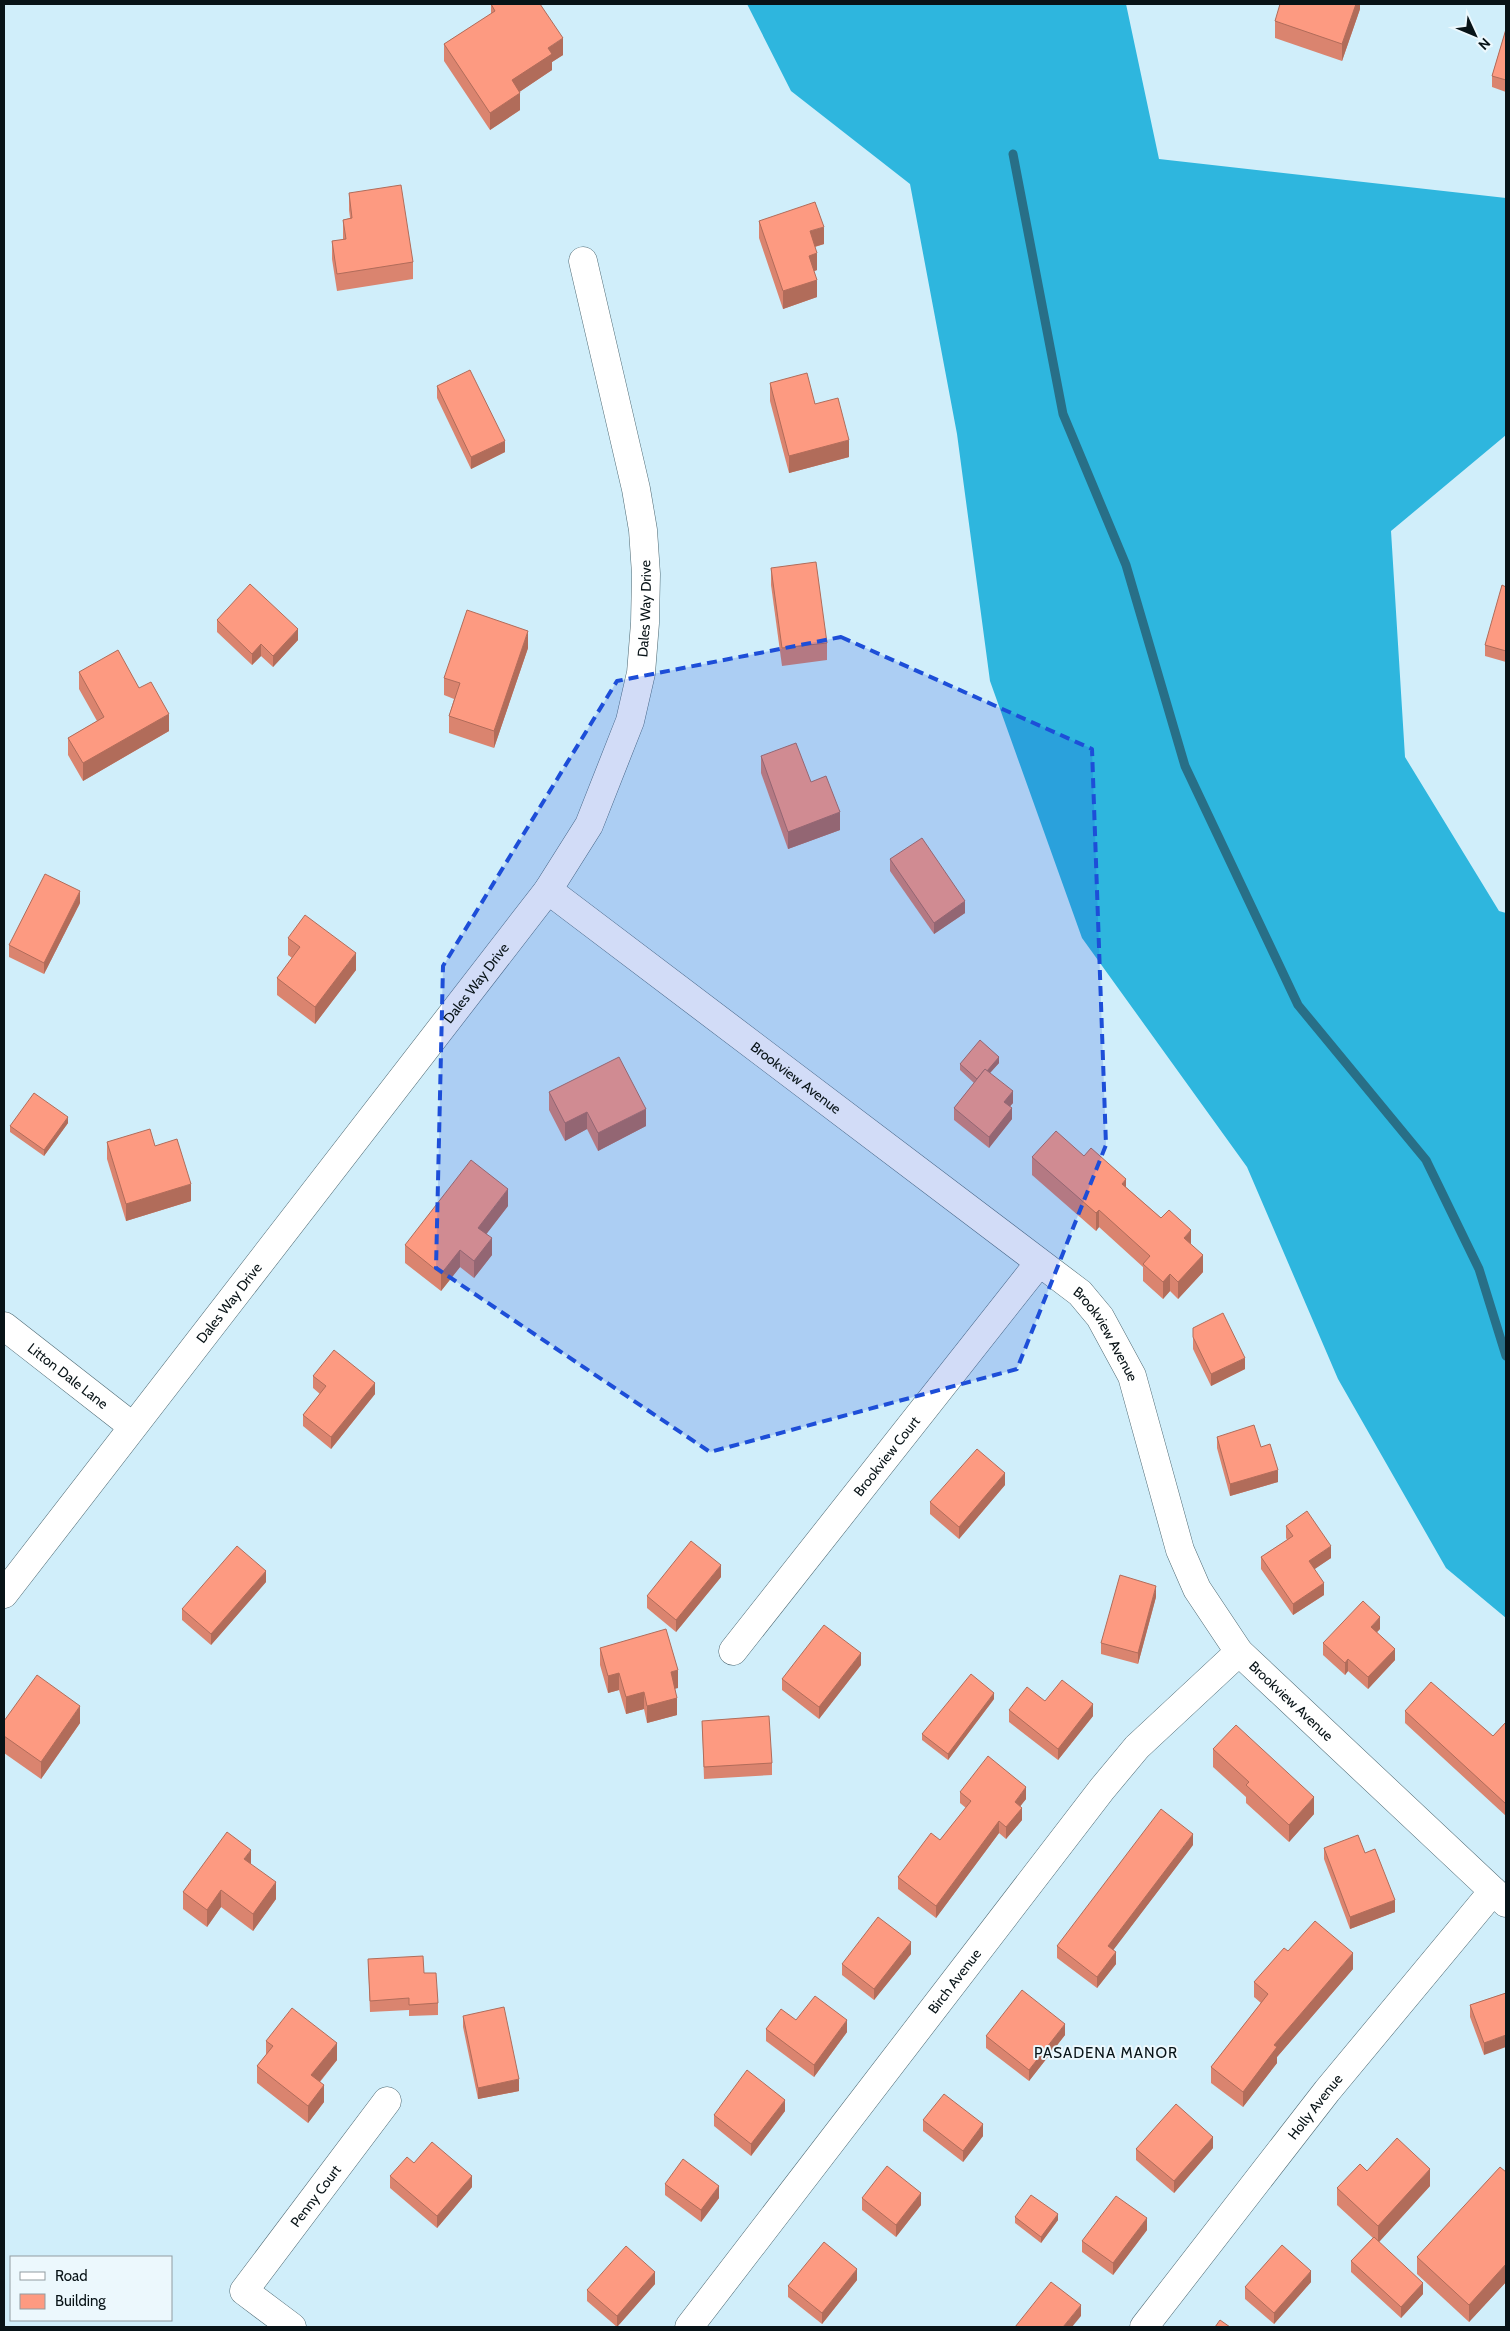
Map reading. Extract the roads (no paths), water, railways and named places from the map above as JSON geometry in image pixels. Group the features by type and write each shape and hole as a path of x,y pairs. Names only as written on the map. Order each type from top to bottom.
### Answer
{"street":[{"name":"Dales Way Drive","path":"4,1594 548,890 589,825 630,721 641,673 646,574 638,505 583,261"},
{"name":"Brookview Avenue","path":"548,890 1080,1293 1100,1317 1132,1376 1180,1550 1198,1589 1239,1652 1500,1897"},
{"name":"Brookview Court","path":"733,1651 1039,1263"},
{"name":"Litton Dale Lane","path":"4,1326 132,1426"},
{"name":"Birch Avenue","path":"689,2327 1102,1789 1138,1747 1239,1652"},
{"name":"Holly Avenue","path":"1144,2327 1350,2063 1500,1897"},
{"name":"Penny Court","path":"292,2327 244,2291 388,2101"}],"waterway":[{"path":"1013,154 1063,414 1126,565 1185,766 1298,1005 1426,1160 1479,1269 1506,1356"}],"district":[{"name":"PASADENA MANOR","path":"1106,2053"}]}
